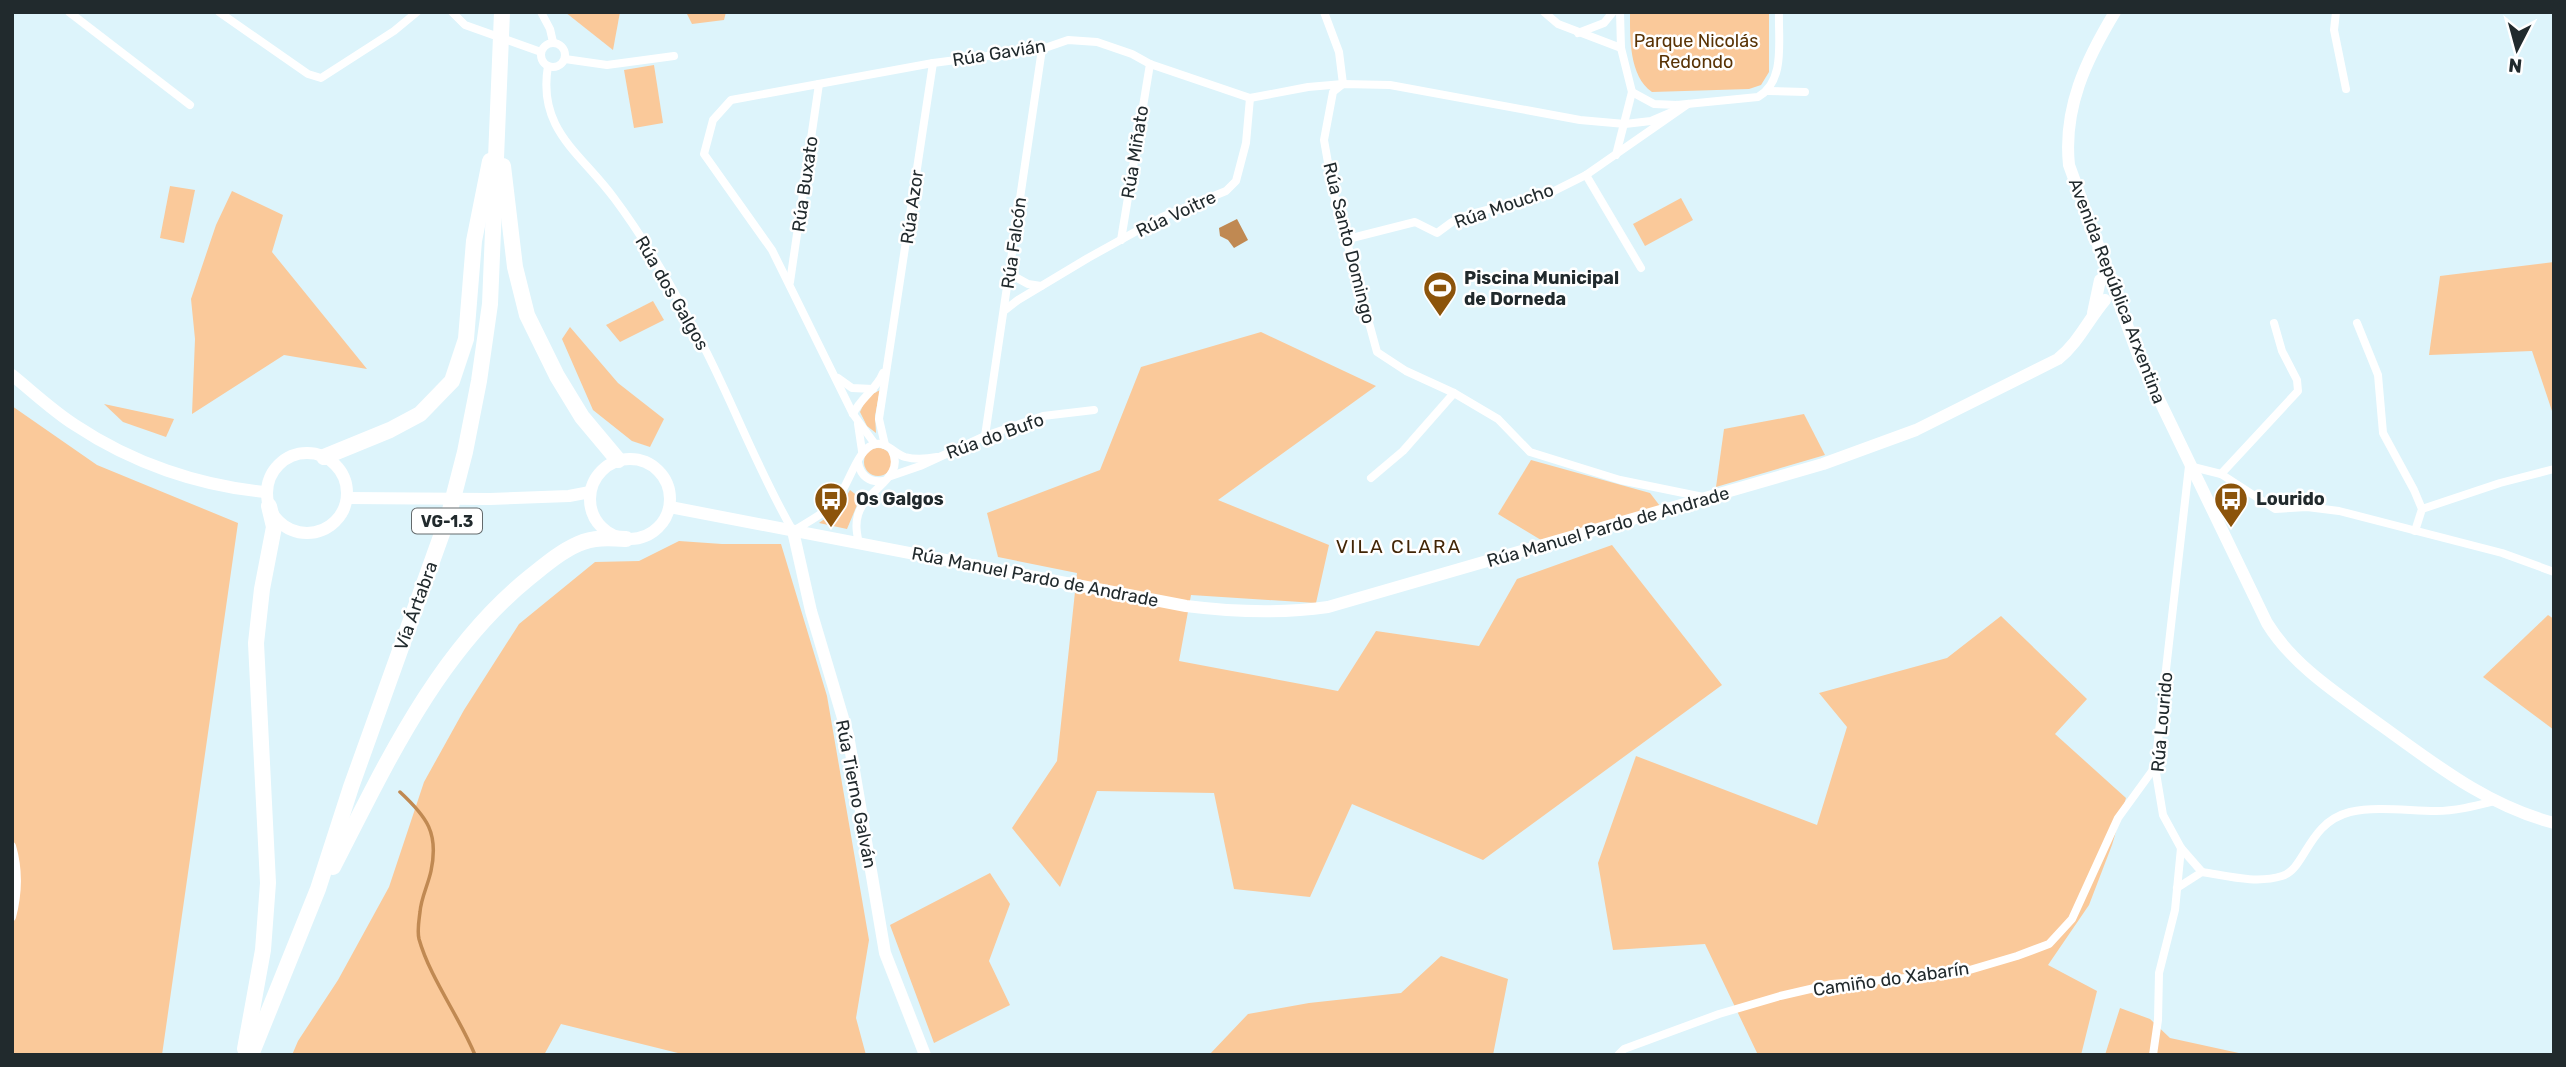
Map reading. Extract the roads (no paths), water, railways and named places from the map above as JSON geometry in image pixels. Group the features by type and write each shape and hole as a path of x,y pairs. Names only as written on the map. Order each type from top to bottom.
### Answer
{"highway":[{"name":"Vía Ártabra","path":"251,1055 318,890 351,787 449,514 465,452 480,381 490,304 502,12"},
{"path":"324,457 390,430 420,414 452,381 466,339 474,241 486,175 498,135"},
{"path":"498,135 515,267 527,315 556,376 582,417 618,460"},
{"path":"244,1055 263,950 268,883 256,643 262,589 274,527 267,499"},
{"path":"318,890 331,871 392,752 436,680 504,598 552,559 579,543 598,538 626,539"}],"street":[{"path":"69,12 190,105"},
{"path":"219,12 308,75 321,78 383,38 417,12"},
{"path":"452,12 465,25 541,52"},
{"path":"541,12 553,42"},
{"path":"1324,12 1339,52 1343,84"},
{"path":"1544,12 1558,24 1621,48"},
{"path":"1578,33 1604,23 1614,12"},
{"path":"1616,155 1632,92 1621,48 1620,12"},
{"path":"1632,92 1654,104 1677,105 1758,97 1768,91 1778,72 1779,12"},
{"name":"Avenida República Arxentina","path":"2115,12 2079,84 2068,124 2066,141 2069,165 2109,275 2111,298 2253,597 2283,646 2353,705 2456,778 2495,801 2534,818 2554,823"},
{"path":"2336,12 2334,30 2346,89"},
{"name":"Rúa Gavián","path":"862,451 855,417 790,283 772,250 704,153 713,120 731,100 933,63 1042,49 1068,40 1097,41 1150,64 1250,98 1308,87 1343,84 1390,85 1580,120 1625,124 1651,121 1672,111 1677,105"},
{"path":"553,42 544,46 541,52 542,61 548,66 558,66 565,59"},
{"path":"553,42 563,47 565,59"},
{"name":"Rúa Falcón","path":"985,436 1042,49"},
{"path":"565,59 607,65 674,56"},
{"name":"Rúa Azor","path":"883,446 879,419 933,63"},
{"name":"Rúa Miñato","path":"1121,240 1150,64"},
{"name":"Rúa dos Galgos","path":"548,66 546,101 554,124 588,170 613,196 681,302 770,491 793,531"},
{"name":"Rúa Buxato","path":"790,283 819,84"},
{"name":"Rúa Santo Domingo","path":"1343,84 1333,92 1324,140 1333,191 1377,352 1406,371 1454,393 1498,419 1530,452 1620,481 1709,498"},
{"path":"1768,91 1805,92"},
{"name":"Rúa Voitre","path":"1004,311 1041,286 1162,217 1226,191 1236,181 1245,143 1250,98"},
{"name":"Rúa Moucho","path":"1348,239 1415,222 1437,233 1467,215 1548,194 1586,175 1688,104"},
{"path":"1586,175 1642,268"},
{"path":"1010,274 1028,285 1041,286"},
{"path":"2109,275 2100,280 2096,289 2098,297 2111,298"},
{"name":"Rúa Manuel Pardo de Andrade","path":"670,507 1186,606 1238,612 1290,612 1328,607 1823,464 1916,430 2058,359 2072,348 2085,331 2093,313 2096,289"},
{"name":"Rúa Manuel Pardo de Andrade","path":"2093,313 2111,298"},
{"path":"2221,474 2298,391 2297,380 2282,351 2274,323"},
{"path":"2357,323 2378,375 2383,433 2422,509 2416,531"},
{"name":"Rúa Azor","path":"855,417 860,400 882,377 891,350"},
{"path":"12,375 74,424 114,448 167,470 267,499"},
{"path":"837,378 852,388 873,389"},
{"path":"1371,478 1403,451 1454,393"},
{"name":"Rúa do Bufo","path":"859,544 856,525 858,513 867,497 888,478 985,436 1044,416 1094,410"},
{"name":"Rúa Gavián","path":"855,417 883,446"},
{"path":"793,531 814,519 837,500 862,451 883,446 897,461 888,478 877,482 861,472 858,463"},
{"name":"Rúa do Bufo","path":"883,446 902,456 919,460 937,457"},
{"path":"306,453 324,457 335,464 343,473 348,498 344,511 336,522 325,530 311,534 298,533 285,527 275,518 267,499 272,472 287,458 306,453"},
{"path":"618,460 641,460 652,465 667,483 670,507 659,527 638,538 615,536 598,523 592,514 590,492 599,472 618,460"},
{"path":"2189,466 2221,474 2275,509 2307,507 2339,512 2502,553 2554,572"},
{"name":"Rúa Lourido","path":"2189,466 2155,767 2163,815 2181,848 2202,872"},
{"path":"2422,509 2500,483 2554,469"},
{"path":"348,498 490,499 569,496 590,492"},
{"name":"Rúa Tierno Galván","path":"793,531 811,611 848,735 885,953 925,1055"},
{"name":"Camiño do Xabarín","path":"1618,1055 1624,1049 1719,1014 1780,996 1832,985 1956,974 2049,944 2072,919 2118,818 2155,767"},
{"path":"2177,888 2202,872 2250,880 2284,876 2298,863 2314,836 2327,821 2351,812 2440,811 2495,801"},
{"path":"12,846 17,865 16,902 12,917"},
{"path":"2154,1055 2160,973 2175,910 2181,848"}],"waterway":[{"path":"400,792 424,818 432,836 433,858 421,907 419,939 430,968 475,1055"}],"place":[{"name":"Piscina Municipal de Dorneda","path":"1440,318"},
{"name":"Os Galgos","path":"831,529"},
{"name":"Lourido","path":"2231,529"}],"district":[{"name":"VILA CLARA","path":"1399,546"}],"park label":[{"name":"Parque Nicolás Redondo","path":"1696,51"}]}
